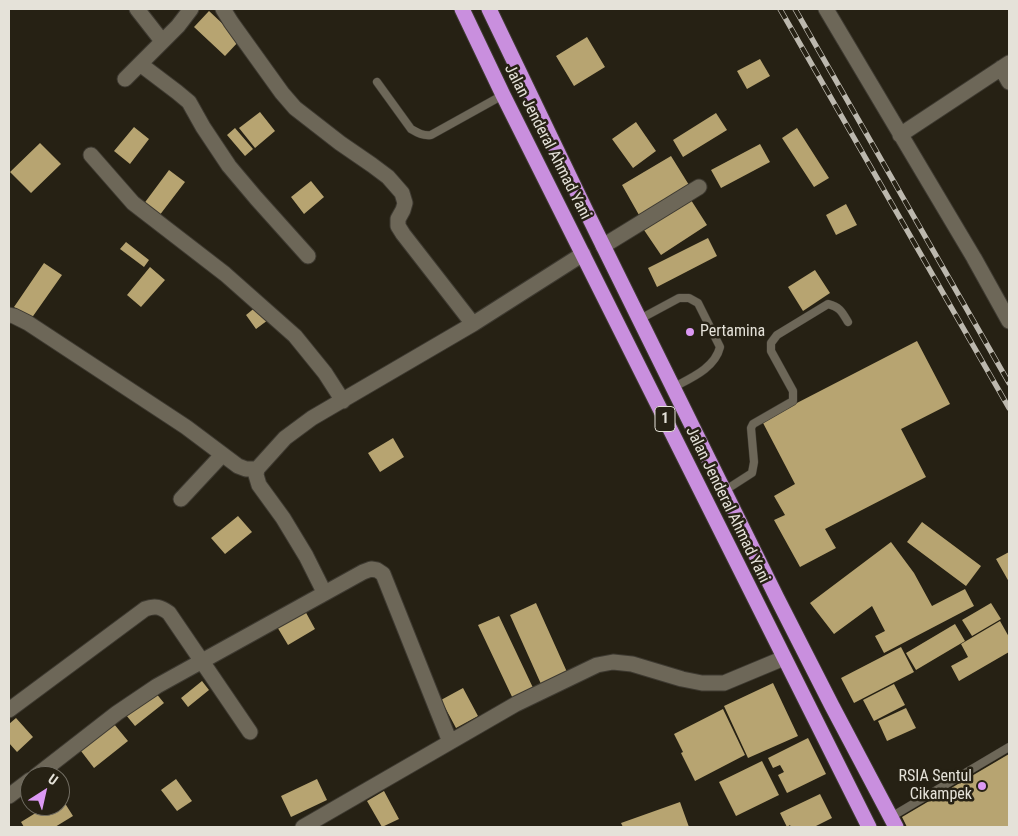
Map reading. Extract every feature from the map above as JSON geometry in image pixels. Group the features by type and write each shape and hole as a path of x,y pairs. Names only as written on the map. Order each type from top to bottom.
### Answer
{"highway":[{"name":"Jalan Jenderal Ahmad Yani","path":"462,9 503,95 869,827"},
{"name":"Jalan Jenderal Ahmad Yani","path":"490,9 603,246 724,491 828,698 894,822"}],"street":[{"path":"137,9 162,41"},
{"path":"125,79 178,26 192,9"},
{"path":"223,9 282,93 295,108 372,165 402,193 405,202 404,210 398,219 398,226 472,324"},
{"path":"826,9 1008,316"},
{"path":"140,64 189,102 229,166 308,256"},
{"path":"900,135 1005,65 1009,82"},
{"path":"91,155 133,203 225,274 295,336 325,372 343,401"},
{"path":"603,246 698,187"},
{"path":"324,592 302,549 283,518 259,485 256,475 257,469 286,438 312,418 472,324 583,254"},
{"path":"9,316 14,316 36,329 186,427 238,466 246,469 257,469"},
{"path":"181,499 222,455"},
{"path":"49,766 118,713 157,686 324,592 371,569 383,574 450,742"},
{"path":"9,710 145,609 152,607 162,608 169,613 250,732"},
{"path":"303,827 516,704 597,665 614,662 632,664 702,683 724,683 784,658"},
{"path":"9,796 20,788"}],"lane":[{"path":"377,82 411,129 426,136 503,95"},
{"path":"640,320 679,298 689,298 698,303 720,347 717,356 709,366 674,387"},
{"path":"724,491 752,473 754,462 751,428 753,424 793,401 793,391 771,351 771,343 777,335 828,304 835,306 842,312 848,322"},
{"path":"894,822 1009,747"}],"building":[{"path":"209,11 240,40 225,56 194,27"},
{"path":"587,37 605,67 574,86 556,56"},
{"path":"760,59 770,76 747,89 737,71"},
{"path":"260,112 275,131 255,148 239,128"},
{"path":"716,113 727,130 683,157 673,140"},
{"path":"636,122 656,151 633,168 612,139"},
{"path":"134,127 149,139 130,164 114,151"},
{"path":"235,128 253,149 245,156 227,135"},
{"path":"797,128 829,178 814,187 782,138"},
{"path":"40,143 61,164 31,193 10,172"},
{"path":"760,144 770,162 721,188 711,170"},
{"path":"671,156 689,185 639,215 622,185"},
{"path":"169,170 185,182 159,216 143,205"},
{"path":"311,181 324,197 304,214 291,197"},
{"path":"691,200 707,225 661,255 644,230"},
{"path":"846,204 857,225 836,235 826,215"},
{"path":"708,238 717,256 657,287 648,268"},
{"path":"126,242 149,260 144,267 120,249"},
{"path":"44,263 62,275 31,319 14,307"},
{"path":"150,267 165,280 141,307 127,295"},
{"path":"815,270 830,293 803,311 788,287"},
{"path":"257,306 268,320 256,329 246,315"},
{"path":"917,341 950,404 901,429 926,477 825,529 836,548 800,567 774,520 785,515 774,496 795,484 762,421"},
{"path":"393,438 404,457 380,472 368,453"},
{"path":"238,516 252,532 225,554 211,538"},
{"path":"922,522 981,566 966,586 907,542"},
{"path":"891,542 914,573 932,606 965,589 974,606 884,653 875,636 885,631 872,606 834,634 810,603"},
{"path":"1009,552 1009,582 996,559"},
{"path":"536,603 567,672 541,684 510,615"},
{"path":"991,603 1001,619 972,636 962,620"},
{"path":"304,609 315,629 288,645 276,625"},
{"path":"499,616 535,692 514,701 478,625"},
{"path":"1000,621 1009,637 1009,652 959,681 951,666 968,657 961,644"},
{"path":"955,624 965,641 916,670 906,653"},
{"path":"901,647 914,672 854,703 841,678"},
{"path":"202,681 209,690 188,707 181,698"},
{"path":"773,683 798,736 748,758 724,706"},
{"path":"894,684 905,705 874,721 863,700"},
{"path":"463,688 478,716 456,728 441,700"},
{"path":"155,692 164,703 135,726 126,715"},
{"path":"906,708 916,728 887,741 878,721"},
{"path":"723,709 745,755 695,781 674,734"},
{"path":"16,718 33,737 17,752 9,743 9,724"},
{"path":"114,724 128,741 94,768 81,751"},
{"path":"808,738 826,774 787,793 778,775 784,772 780,765 773,768 768,758"},
{"name":"RSIA Sentul Cikampek","path":"1009,754 1009,827 907,827 902,817"},
{"path":"762,761 779,795 736,816 719,782"},
{"path":"176,779 192,801 177,811 161,790"},
{"path":"317,779 327,800 291,817 281,796"},
{"path":"384,791 399,819 382,827 367,801"},
{"path":"820,794 832,818 814,827 791,827 790,825 787,827 780,813"},
{"path":"680,802 689,827 623,827 621,823"},
{"path":"70,811 73,816 55,827 24,827 21,822 31,816 70,816"}],"railway":[{"path":"780,9 1009,408"},
{"path":"795,9 1009,383"}],"place":[{"name":"Pertamina","path":"690,332"},
{"name":"RSIA Sentul Cikampek","path":"982,786"}]}
